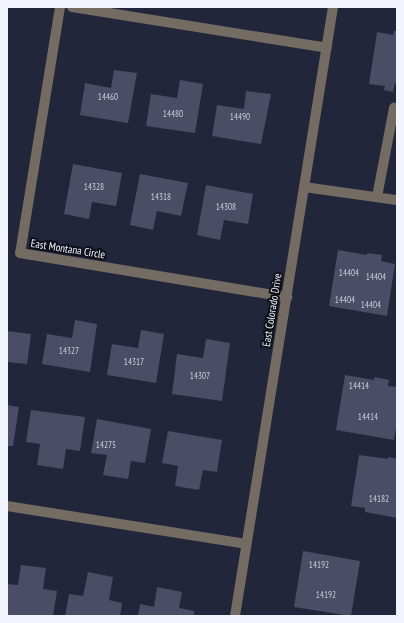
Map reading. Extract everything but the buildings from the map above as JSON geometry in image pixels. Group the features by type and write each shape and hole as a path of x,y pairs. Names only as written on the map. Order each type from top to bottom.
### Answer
{"street":[{"name":"East Montana Circle","path":"60,7 20,253 287,297"},
{"path":"72,7 327,48"},
{"name":"East Colorado Drive","path":"235,616 333,7"},
{"path":"377,197 394,108"},
{"path":"304,187 397,200"},
{"path":"7,506 246,544"}]}
